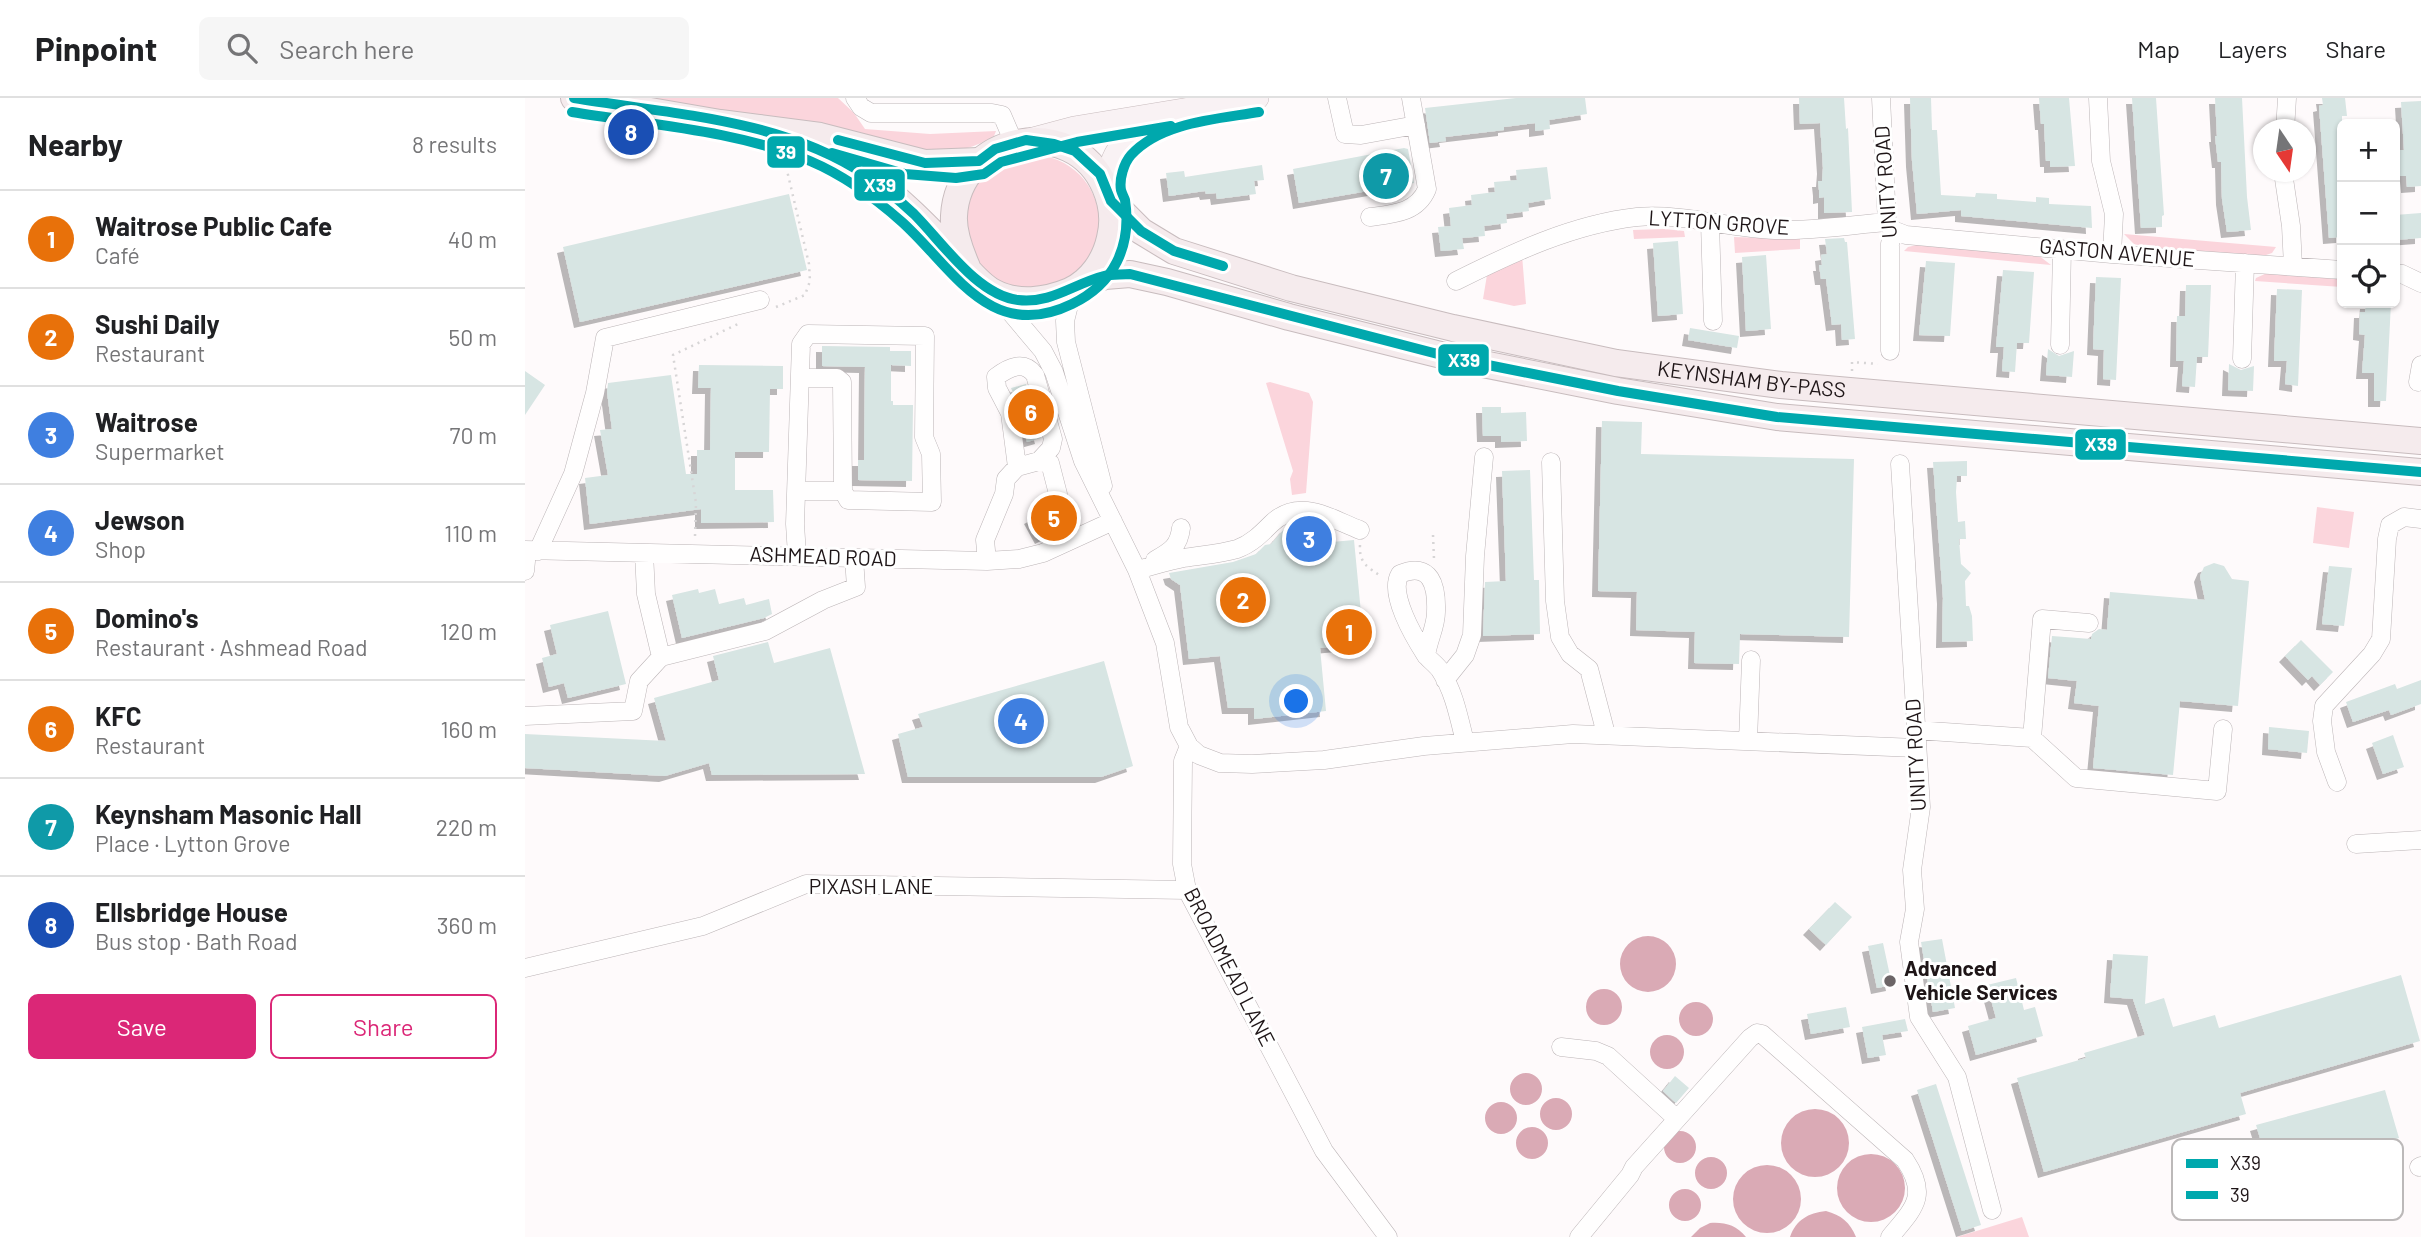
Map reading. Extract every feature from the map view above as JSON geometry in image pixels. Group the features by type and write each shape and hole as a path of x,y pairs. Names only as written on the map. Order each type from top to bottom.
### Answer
{"highway":[{"path":"574,98 820,136 925,163 955,164 979,161"},
{"path":"758,128 817,149 864,174 912,212 979,282 994,293 1017,300 1042,300 1078,287 1097,269 1107,251 1112,232 1109,196 1100,174 1075,150 1053,144 1020,142 995,149 979,161 960,189 954,215 956,237 967,267"},
{"name":"KEYNSHAM BY-PASS","path":"1109,196 1141,231 1174,251 1318,295 1453,328 1616,363 1781,385 2421,441"},
{"name":"KEYNSHAM BY-PASS","path":"1078,287 1105,276 1130,274 1453,358 1618,391 1777,417 2421,472"}],"main road":[{"path":"1020,142 1074,128 1257,98"},
{"path":"1109,196 1109,167 1119,147 1141,130 1183,110"}],"street":[{"path":"855,98 861,107 871,113 895,106 992,113 1001,106 1020,142"},
{"path":"1337,98 1345,134 1361,135 1416,125"},
{"path":"1370,218 1415,207 1427,189 1411,98"},
{"name":"UNITY ROAD","path":"1881,98 1890,226 1890,351"},
{"path":"2098,98 2101,161 2114,214 2112,254"},
{"path":"2286,119 2287,98"},
{"path":"2284,182 2293,266"},
{"name":"LYTTON GROVE","path":"1456,281 1479,279 1519,251 1583,229 1637,217 1681,219 1776,230 1890,226"},
{"path":"1710,223 1713,321"},
{"name":"GASTON AVENUE","path":"1890,226 1906,235 2112,254 2337,270"},
{"path":"2060,345 2062,249"},
{"path":"2242,359 2245,263"},
{"path":"2400,274 2421,284"},
{"path":"1078,287 1065,321 1066,342 1111,517"},
{"path":"994,293 1043,351 1054,372 1083,461 1137,570 1165,643 1179,727 1189,746 1199,755 1220,763 1324,760 1424,746 1573,734 1748,741 2032,738 2076,778 2217,791 2223,729"},
{"path":"525,571 530,551 572,474 595,393 605,338 765,305"},
{"path":"797,555 800,378 801,344 808,334 925,336 924,437 931,454 932,502 848,500 843,491 842,382 838,378 800,378"},
{"path":"1017,467 1013,426 997,388 996,377 1005,370 1020,365 1030,368 1035,376 1053,439 1051,448 1039,461"},
{"path":"1445,680 1465,654 1472,635 1475,556 1484,457"},
{"path":"987,561 985,540 1005,494 1006,479 1017,467 1039,461 1050,463 1058,494"},
{"path":"1551,462 1555,601 1560,637 1570,654 1589,669 1606,734"},
{"name":"UNITY ROAD","path":"1900,464 1921,807 1912,870 1915,909 1909,942 1919,1017 1957,1077 1992,1210"},
{"path":"798,491 843,491"},
{"path":"1137,570 1241,548 1256,538 1277,517 1307,510 1325,513 1360,530"},
{"name":"ASHMEAD ROAD","path":"530,551 987,561 1019,559 1043,553 1111,517"},
{"path":"2337,782 2326,752 2322,721 2324,706 2372,654 2381,639 2390,525 2404,517 2421,519"},
{"path":"1137,570 1175,548 1180,533 1198,546 1226,552"},
{"path":"643,553 646,594 661,657"},
{"path":"525,716 633,710 639,681 661,657 765,631 823,600 856,587 854,558"},
{"path":"1426,656 1436,612 1432,579 1423,572 1406,572 1400,574 1396,587 1404,617 1426,656 1440,669 1456,706 1465,742"},
{"path":"2032,738 2042,619 2089,623"},
{"path":"1748,741 1751,660"},
{"name":"BROADMEAD LANE","path":"1189,746 1183,761 1182,864 1187,890 1324,1151 1388,1237"},
{"path":"2356,844 2421,840"},
{"name":"PIXASH LANE","path":"525,968 703,926 806,884 1187,890"},
{"path":"1579,1237 1634,1167 1757,1033 1762,1034 1905,1160 1913,1171 1918,1187 1918,1199 1914,1208 1890,1237"},
{"path":"1561,1047 1597,1051 1608,1056 1677,1119"}],"path":[{"path":"765,305 805,295 810,281 809,264 784,159"},
{"path":"695,554 696,503 673,355 746,321"},
{"path":"1852,374 1852,362 1891,365 1890,351"},
{"path":"1360,530 1360,556 1365,564 1396,587"},
{"path":"1432,579 1433,535"}],"shaded area":[{"path":"642,98 838,98 854,113 865,129 930,134 996,131 994,136 972,146 932,154"},
{"path":"1032,155 1058,160 1080,174 1094,196 1099,222 1094,248 1080,270 1058,284 1032,289 1006,284 984,270 970,248 965,222 970,196 984,174 1006,160"},
{"path":"1633,230 1684,231 1685,237 1634,239"},
{"path":"2124,234 2276,247 2272,253 2260,257 2146,247 2134,244"},
{"path":"1734,237 1800,239 1800,249 1735,253"},
{"path":"1921,244 2038,255 2051,265 1904,251 1908,247"},
{"path":"1522,255 1526,304 1514,306 1483,299 1487,275"},
{"path":"2267,273 2337,278 2337,287 2255,281"},
{"path":"1266,383 1309,393 1313,402 1306,493 1292,495 1290,479 1293,471"},
{"path":"2317,507 2354,512 2349,548 2313,543"},
{"path":"1648,936 1659,938 1668,944 1674,953 1674,975 1668,984 1659,990 1648,992 1637,990 1628,984 1622,975 1620,964 1622,953 1628,944 1637,938"},
{"path":"1604,989 1616,995 1622,1007 1616,1019 1604,1025 1592,1019 1586,1007 1592,995"},
{"path":"1696,1002 1708,1007 1713,1019 1708,1031 1696,1036 1684,1031 1679,1019 1684,1007"},
{"path":"1667,1035 1679,1040 1684,1052 1679,1064 1667,1069 1655,1064 1650,1052 1655,1040"},
{"path":"1526,1073 1537,1078 1542,1089 1537,1100 1526,1105 1515,1100 1510,1089 1515,1078"},
{"path":"1556,1098 1567,1103 1572,1114 1567,1125 1556,1130 1545,1125 1540,1114 1545,1103"},
{"path":"1501,1102 1512,1107 1517,1118 1512,1129 1501,1134 1490,1129 1485,1118 1490,1107"},
{"path":"1815,1109 1828,1112 1839,1119 1846,1130 1849,1143 1846,1156 1839,1167 1828,1174 1815,1177 1802,1174 1791,1167 1784,1156 1781,1143 1784,1130 1791,1119 1802,1112"},
{"path":"1532,1127 1543,1132 1548,1143 1543,1154 1532,1159 1521,1154 1516,1143 1521,1132"},
{"path":"1680,1131 1691,1136 1696,1147 1691,1158 1680,1163 1669,1158 1664,1147 1669,1136"},
{"path":"1871,1154 1884,1157 1895,1164 1902,1175 1905,1188 1902,1201 1895,1212 1884,1219 1871,1222 1858,1219 1847,1212 1840,1201 1837,1188 1840,1175 1847,1164 1858,1157"},
{"path":"1711,1157 1722,1162 1727,1173 1722,1184 1711,1189 1700,1184 1695,1173 1700,1162"},
{"path":"1767,1165 1780,1168 1791,1175 1798,1186 1801,1199 1798,1212 1791,1223 1780,1230 1767,1233 1754,1230 1743,1223 1736,1212 1733,1199 1736,1186 1743,1175 1754,1168"},
{"path":"1685,1189 1696,1194 1701,1205 1696,1216 1685,1221 1674,1216 1669,1205 1674,1194"},
{"path":"1826,1211 1844,1220 1856,1237 1790,1237 1804,1218"},
{"path":"2022,1217 2029,1237 1957,1237"},
{"path":"1710,1223 1730,1225 1746,1237 1691,1237"}],"building":[{"path":"1516,98 1585,98 1587,114 1549,120 1550,129 1535,131 1535,123 1504,127 1504,130 1445,137 1446,141 1430,143 1425,108"},
{"path":"1799,98 1844,98 1852,212 1824,213 1824,197 1819,198 1818,181 1822,181 1823,168 1820,123 1800,124"},
{"path":"1910,98 1931,98 1932,130 1937,130 1941,195 1975,197 1976,193 1997,194 1997,199 2036,202 2036,197 2049,198 2049,204 2091,206 2092,228 1961,216 1961,210 1917,214"},
{"path":"2039,98 2069,98 2075,166 2050,167 2050,161 2046,161"},
{"path":"2132,98 2156,98 2164,215 2162,227 2141,228"},
{"path":"2215,98 2242,98 2251,230 2227,232 2222,199 2221,162 2218,162 2215,136"},
{"path":"2322,98 2345,98 2347,116 2337,119 2337,237 2329,238 2319,106 2323,105"},
{"path":"2421,101 2421,186 2407,187 2406,176 2400,176 2400,150 2404,150 2401,102"},
{"path":"1408,149 1414,183 1299,203 1293,169"},
{"path":"1262,165 1264,180 1254,181 1256,194 1217,199 1216,193 1206,194 1205,191 1169,196 1166,173 1184,171 1185,177"},
{"path":"1547,167 1551,199 1528,203 1529,211 1506,214 1507,223 1484,226 1485,236 1462,238 1464,249 1441,251 1438,227 1451,226 1449,208 1472,205 1471,195 1495,192 1494,182 1517,180 1516,170"},
{"path":"789,194 807,270 580,322 563,247"},
{"path":"2421,213 2421,238 2400,240 2400,215"},
{"path":"1844,238 1847,242 1855,339 1842,340 1841,324 1832,325 1826,279 1821,279 1819,265 1822,265 1821,255 1827,254 1825,239"},
{"path":"1678,241 1683,314 1658,316 1653,243"},
{"path":"1766,255 1771,329 1746,331 1742,257"},
{"path":"1926,261 1955,263 1950,336 1919,335"},
{"path":"2003,270 2034,272 2029,343 2017,343 2015,372 2002,371 2004,347 1996,347"},
{"path":"2096,277 2121,278 2116,380 2103,379 2104,350 2093,349"},
{"path":"2186,285 2211,285 2208,357 2197,357 2195,387 2182,386 2184,361 2176,361 2177,316 2185,316"},
{"path":"2277,289 2302,290 2298,386 2285,384 2287,361 2274,361"},
{"path":"2365,308 2391,308 2386,401 2374,401 2374,373 2362,373 2365,335 2359,334 2360,312 2365,312"},
{"path":"1690,328 1739,336 1737,348 1688,340"},
{"path":"822,346 890,347 890,351 911,351 911,366 891,365 891,401 893,405 913,405 912,481 858,480 858,460 864,460 865,367 822,366"},
{"path":"2048,349 2059,356 2074,351 2072,377 2046,375"},
{"path":"2229,364 2241,370 2254,366 2253,391 2228,390"},
{"path":"699,365 783,366 783,389 770,389 769,452 735,452 735,490 773,490 774,522 701,523 701,509 590,524 585,478 608,475 600,430 612,429 608,383 671,375 686,474 697,474 697,450 710,450 711,388 698,388"},
{"path":"525,371 545,385 525,415"},
{"path":"1026,384 1041,438 1027,442 1021,411 1011,388"},
{"path":"1482,407 1501,407 1501,413 1526,412 1527,441 1501,442 1501,436 1483,436"},
{"path":"1602,421 1642,422 1641,454 1854,459 1849,637 1740,634 1739,664 1694,663 1695,632 1636,630 1637,592 1598,591"},
{"path":"1967,461 1967,476 1957,476 1956,492 1958,522 1965,521 1966,539 1959,539 1961,564 1971,573 1965,581 1966,606 1969,606 1972,616 1973,641 1942,642 1943,598 1933,462"},
{"path":"1530,470 1534,580 1539,580 1540,634 1483,636 1485,582 1506,581 1502,471"},
{"path":"1068,499 1078,519 1041,538 1030,518 1055,505 1061,505"},
{"path":"1303,522 1304,526 1312,524 1332,542 1354,540 1364,644 1320,648 1326,711 1254,719 1254,708 1228,708 1220,656 1189,659 1180,585 1171,579 1169,573 1233,562 1256,554 1265,545 1271,544 1286,527"},
{"path":"2214,563 2224,566 2232,579 2249,581 2238,706 2180,701 2173,775 2093,768 2099,706 2074,703 2077,681 2048,678 2052,636 2091,639 2092,634 2099,629 2107,630 2110,592 2205,600 2200,576 2204,567"},
{"path":"2329,566 2352,568 2344,626 2322,624"},
{"path":"698,589 699,593 715,589 719,604 744,598 746,605 769,599 772,614 682,638 672,595"},
{"path":"608,611 626,684 568,698 564,683 549,687 542,658 557,654 550,625"},
{"path":"2301,640 2333,672 2320,685 2312,676 2308,680 2285,656"},
{"path":"768,642 774,663 830,648 865,774 712,775 709,763 665,776 525,768 525,734 666,741 654,698 719,680 713,656"},
{"path":"1104,661 1133,766 1101,777 908,777 898,734 923,727 918,714"},
{"path":"2421,680 2421,704 2391,715 2389,710 2353,722 2346,702 2395,684 2397,689"},
{"path":"2269,727 2309,731 2307,753 2268,749"},
{"path":"2393,735 2404,767 2383,774 2372,743"},
{"path":"1835,902 1852,917 1826,945 1809,929"},
{"path":"1942,939 1955,1008 1933,1012 1921,942"},
{"path":"1883,943 1892,985 1877,988 1868,946"},
{"path":"2113,954 2148,956 2145,1004 2164,998 2173,1027 2215,1015 2219,1028 2401,975 2420,1041 2240,1093 2246,1114 2044,1172 2017,1078 2086,1058 2084,1053 2145,1035 2133,999 2110,997"},
{"path":"2016,978 2024,1010 2035,1007 2043,1036 1976,1055 1968,1026 1996,1018 1987,985"},
{"path":"1846,1007 1850,1027 1811,1034 1807,1014"},
{"path":"1905,1019 1908,1031 1882,1035 1886,1055 1868,1058 1862,1027"},
{"path":"1675,1076 1689,1088 1676,1103 1663,1091"},
{"path":"1936,1084 1981,1225 1962,1231 1917,1090"},
{"path":"2385,1090 2399,1138 2256,1139 2260,1138 2256,1125"}],"transit line":[{"name":"X39","path":"574,98 724,121 797,141 832,156 864,174 896,198 974,278 1003,296 1018,300 1041,299 1093,279 1130,274 1453,358 1618,391 1777,417 2421,472"},
{"name":"39","path":"572,112 723,135 810,161 846,180 881,204 975,295 996,308 1018,315 1043,314 1072,304 1087,296 1109,274 1117,262 1126,233 1125,200 1121,191 1123,171 1131,155 1143,144 1158,135 1191,124 1259,112"},
{"name":"39","path":"832,153 905,174 956,178 984,174 1001,162 1077,142 1171,126"},
{"name":"X39","path":"838,140 925,163 979,161 995,149 1026,140 1054,144 1075,151 1100,174 1111,201 1141,231 1174,251 1223,266"}],"place":[{"name":"Ellsbridge House","path":"631,132"},
{"name":"Keynsham Masonic Hall","path":"1386,176"},
{"name":"KFC","path":"1031,412"},
{"name":"Domino's","path":"1054,518"},
{"name":"Waitrose","path":"1309,539"},
{"name":"Sushi Daily","path":"1243,600"},
{"name":"Waitrose Public Cafe","path":"1349,632"},
{"name":"Jewson","path":"1021,721"},
{"name":"Advanced Vehicle Services","path":"1890,981"}]}
